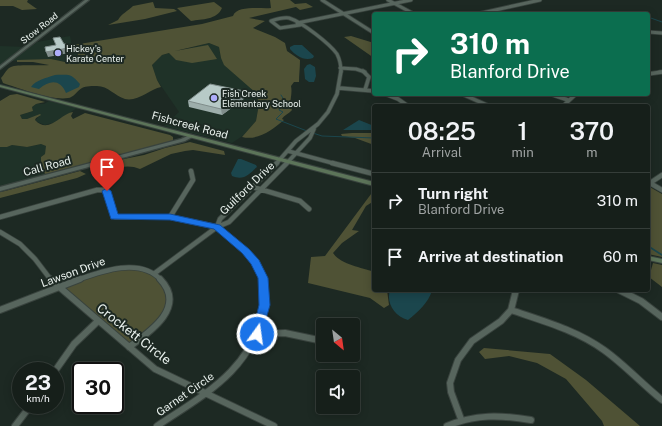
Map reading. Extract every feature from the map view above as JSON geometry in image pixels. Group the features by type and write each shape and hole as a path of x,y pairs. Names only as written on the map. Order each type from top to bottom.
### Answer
{"main road":[{"name":"Fishcreek Road","path":"0,86 372,183"},
{"path":"650,258 662,261"}],"street":[{"name":"Stow Road","path":"0,68 87,0"},
{"path":"322,0 372,32"},
{"path":"388,0 410,12"},
{"path":"311,131 328,114 339,88 340,68 337,55 332,49 299,24 288,18 271,21 278,28 283,28 299,24 343,13 411,0"},
{"path":"486,12 540,0"},
{"path":"650,32 662,33"},
{"path":"340,68 356,68 366,73 369,77 365,90"},
{"path":"650,74 662,72"},
{"path":"339,88 372,91"},
{"path":"390,96 405,104"},
{"path":"466,96 484,104"},
{"path":"556,96 568,100"},
{"path":"565,104 573,96"},
{"name":"Guilford Drive","path":"217,227 220,219 300,138 311,131"},
{"name":"Guilford Drive","path":"155,273 217,227 229,222 289,162 311,131"},
{"name":"Call Road","path":"0,189 183,140 192,136"},
{"path":"288,151 372,173"},
{"path":"170,217 192,180 193,177 191,172"},
{"path":"650,181 662,175"},
{"path":"650,183 662,190"},
{"path":"253,187 300,201 309,209"},
{"name":"Garnet Circle","path":"0,217 97,190 107,191 113,215 121,218 170,217 217,227 250,255 263,278 264,305 257,334 233,370 206,394 157,426"},
{"name":"Crockett Circle","path":"0,232 20,244 35,259 51,280 155,368 274,426"},
{"name":"Lawson Drive","path":"0,310 97,273 122,267 139,268 155,273"},
{"path":"129,347 155,327 166,312 169,301 168,292 165,283 155,273"},
{"path":"461,419 451,392 450,383 458,360 472,341 501,321 511,310 516,292"},
{"path":"623,292 641,300 662,317"},
{"path":"511,310 560,326 594,342 606,350 644,387 662,400"},
{"path":"61,362 79,337 98,321"},
{"path":"257,334 284,333 316,340"},
{"path":"15,426 24,414"},
{"path":"447,426 461,419 480,415 506,415 531,420"}],"shaded area":[{"path":"0,0 28,0 27,2 37,9 22,10 13,6 0,6"},
{"path":"270,0 290,0 295,4 306,3 313,7 300,10 296,7 249,18 265,21 253,28 285,43 287,51 300,60 299,82 294,82 291,86 290,105 292,110 282,119 284,120 279,124 270,131 259,136 248,138 242,137 256,121 259,104 256,93 224,65 219,47 209,43 175,51 208,45 217,59 192,63 176,60 169,53 162,55 152,65 161,87 135,99 125,99 101,86 87,86 82,88 70,98 54,98 36,94 3,83 1,78 8,69 14,66 49,65 33,62 17,62 17,60 51,59 74,62 79,52 86,50 84,47 72,47 73,45 202,24 233,16 239,10 250,8 271,8"},
{"path":"153,2 155,8 174,9 177,11 145,19 108,25 118,20 133,6"},
{"path":"214,2 222,8 220,12 213,17 204,19 191,21 177,8"},
{"path":"70,36 72,46 84,47 86,50 77,54 74,62 51,59 11,61 37,42"},
{"path":"351,36 372,42 372,57 344,37"},
{"name":"Fish Creek Elementary School","path":"209,43 219,47 221,58 256,93 259,104 256,121 244,135 232,143 164,126 179,112 157,80 152,65 162,55"},
{"path":"0,46 25,47 0,67"},
{"path":"17,94 45,102 36,104 32,107 33,111 20,115 22,119 27,119 40,114 41,115 35,120 40,124 45,125 55,122 68,113 73,112 71,116 73,119 85,113 170,135 173,137 173,141 167,144 47,175 41,171 41,157 45,154 46,146 41,144 27,147 12,145 0,147 0,101 10,95"},
{"path":"49,101 77,108 56,122 45,125 35,121 40,115 22,119 20,115 33,111 32,107 36,104 44,104"},
{"path":"372,133 372,144 355,138 342,136 341,134"},
{"path":"190,142 224,151 225,155 193,150 171,154 140,169 135,167 125,167 100,172 97,169 102,165 119,160 144,155"},
{"path":"41,144 46,146 46,150 45,154 41,157 41,171 47,175 0,188 0,147 12,145 27,147"},
{"path":"80,171 86,174 77,178 0,198 0,192"},
{"path":"650,187 662,194 662,257 650,254"},
{"path":"372,193 372,202 366,206 352,230 359,231 342,243 333,253 346,263 372,271 372,292 387,292 389,305 384,308 370,298 308,283 311,257 325,256"},
{"path":"653,263 662,265 662,287 650,278"},
{"path":"122,267 155,273 165,283 169,301 160,322 129,347 60,287"},
{"path":"484,348 550,354 586,380 640,426 604,426 602,421 566,379 537,363 509,356 485,359 479,352"}],"water":[{"path":"294,45 302,45 314,56 313,58 306,59 295,54 290,49 290,47"},
{"path":"310,64 315,67 316,76 314,82 309,82 305,79 304,69"},
{"path":"55,75 72,76 80,84 79,87 66,93 61,85 54,82 39,89 31,87 38,81"},
{"path":"359,120 372,125 372,130 343,130"},
{"path":"238,159 256,165 257,167 243,177 240,178 232,176 231,173"},
{"path":"390,292 432,292 425,303 408,320 395,312 390,304"}],"building":[{"path":"60,37 68,48 46,52 45,47 56,45 53,38"},
{"path":"210,84 244,91 221,109 188,101"}],"waterway":[{"path":"650,18 662,22"},
{"path":"281,95 286,103 280,107 279,110 283,112 276,119 307,131"},
{"path":"313,133 322,136 372,138"},
{"path":"650,247 662,255"}],"place":[{"name":"Hickey's Karate Center","path":"58,53"},
{"name":"Fish Creek Elementary School","path":"214,98"}],"route":[{"path":"107,191 113,215 115,217 170,217 217,227 246,251 255,262 263,278 264,305 257,334"}]}
